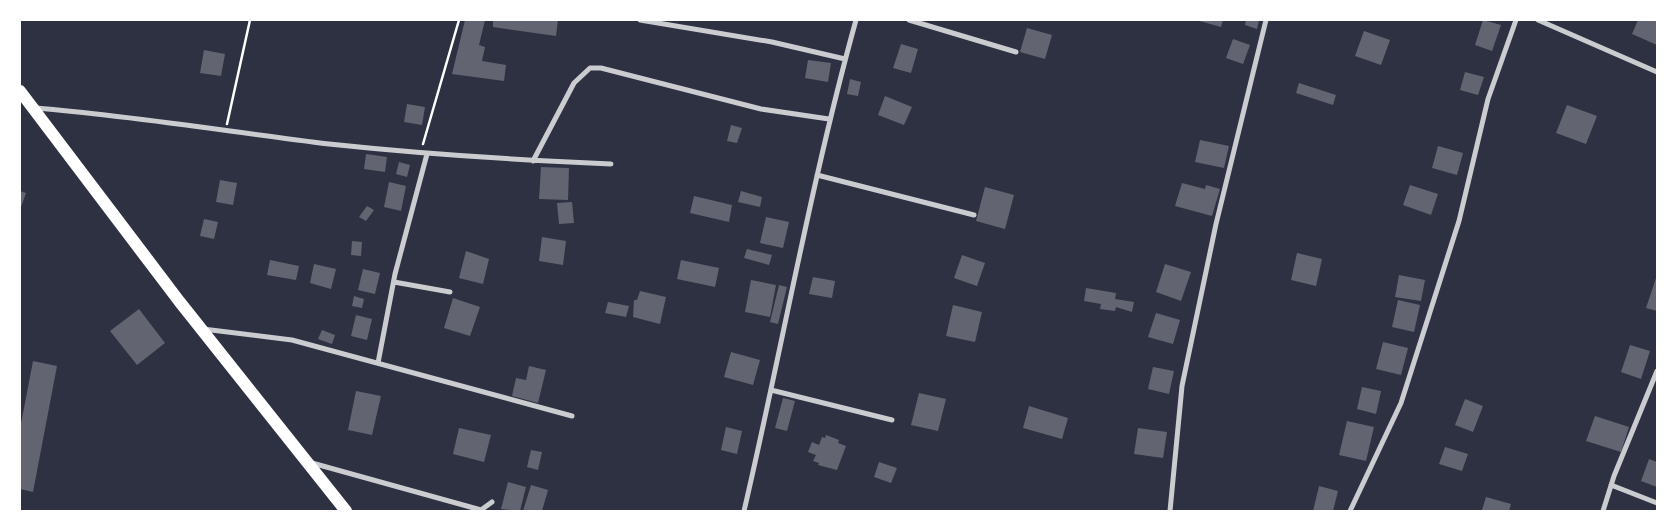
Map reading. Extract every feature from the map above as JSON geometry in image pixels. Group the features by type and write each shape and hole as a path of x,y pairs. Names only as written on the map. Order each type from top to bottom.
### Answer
{"highway":[{"path":"20,91 200,328 346,511"}],"street":[{"path":"640,20 772,42 845,58"},
{"path":"744,511 829,119 856,20"},
{"path":"909,20 1016,52"},
{"path":"1170,511 1182,386 1216,224 1266,20"},
{"path":"1350,511 1401,403 1459,221 1488,99 1516,20"},
{"path":"1538,20 1657,72"},
{"path":"533,161 574,84 590,68 601,68 761,109 829,119"},
{"path":"33,108 116,115 226,131 427,154 611,164"},
{"path":"378,363 394,282 427,154"},
{"path":"817,175 974,215"},
{"path":"394,282 450,292"},
{"path":"200,328 292,340 572,416"},
{"path":"1603,511 1611,486 1657,371"},
{"path":"771,390 892,420"},
{"path":"307,462 481,510 492,502"},
{"path":"1611,486 1657,503"}],"path":[{"path":"226,131 250,20"},
{"path":"420,153 459,20"}],"building":[{"path":"465,20 485,20 479,45 485,47 482,61 506,65 504,81 452,74"},
{"path":"493,20 558,20 556,36 493,27"},
{"path":"1196,20 1223,20 1221,27"},
{"path":"1246,20 1259,20 1257,29 1245,25"},
{"path":"1483,20 1501,25 1492,51 1475,45"},
{"path":"1638,20 1657,20 1657,45 1632,34"},
{"path":"1027,28 1052,35 1045,59 1020,52"},
{"path":"1364,31 1390,40 1381,65 1355,56"},
{"path":"1233,39 1250,45 1243,64 1226,58"},
{"path":"901,44 918,49 911,73 893,68"},
{"path":"204,50 225,54 221,76 200,73"},
{"path":"808,60 831,63 828,82 805,78"},
{"path":"1465,72 1484,77 1478,95 1460,90"},
{"path":"850,79 861,82 858,96 847,94"},
{"path":"1299,83 1336,95 1333,105 1296,93"},
{"path":"885,96 912,107 904,125 878,115"},
{"path":"407,104 425,107 422,125 404,122"},
{"path":"1567,105 1597,116 1586,144 1556,133"},
{"path":"731,125 742,128 737,143 727,141"},
{"path":"1200,140 1229,146 1224,168 1195,162"},
{"path":"1438,146 1463,153 1457,175 1432,168"},
{"path":"366,154 387,157 385,172 364,169"},
{"path":"399,162 410,165 407,177 396,174"},
{"path":"541,167 569,168 568,200 539,199"},
{"path":"220,180 237,183 233,205 216,202"},
{"path":"389,182 406,186 401,211 384,207"},
{"path":"1182,183 1205,189 1206,185 1220,189 1212,216 1175,206"},
{"path":"1410,185 1438,194 1431,215 1403,205"},
{"path":"985,187 1014,195 1005,229 976,221"},
{"path":"20,191 26,193 20,210"},
{"path":"741,191 762,197 760,207 738,202"},
{"path":"694,196 732,205 729,222 690,213"},
{"path":"572,202 574,223 559,224 557,203"},
{"path":"367,206 374,210 366,221 359,217"},
{"path":"766,217 789,222 783,248 760,243"},
{"path":"204,219 218,222 214,239 200,236"},
{"path":"542,237 566,241 563,265 539,261"},
{"path":"352,241 362,242 361,256 351,255"},
{"path":"747,249 772,255 769,265 744,258"},
{"path":"466,251 489,259 483,284 459,278"},
{"path":"1297,253 1322,259 1316,286 1291,280"},
{"path":"962,255 985,263 977,286 954,278"},
{"path":"270,260 299,266 296,280 267,275"},
{"path":"681,260 719,268 715,287 677,279"},
{"path":"314,264 336,269 331,289 310,283"},
{"path":"1165,264 1191,272 1181,301 1156,292"},
{"path":"363,269 380,273 375,294 358,290"},
{"path":"1399,275 1425,280 1421,301 1395,297"},
{"path":"1657,275 1657,311 1646,308"},
{"path":"813,277 835,281 832,298 809,294"},
{"path":"751,280 776,285 770,317 745,312"},
{"path":"779,285 787,287 778,324 770,322"},
{"path":"1086,288 1116,293 1115,299 1134,302 1132,312 1116,307 1115,311 1100,309 1101,304 1084,301"},
{"path":"640,291 666,297 660,324 633,317 634,300 637,300"},
{"path":"354,296 364,299 362,308 352,306"},
{"path":"453,298 480,307 470,336 444,328"},
{"path":"1398,300 1420,305 1414,332 1392,327"},
{"path":"608,302 629,306 626,317 605,313"},
{"path":"953,305 982,312 975,342 946,336"},
{"path":"139,309 165,343 137,365 110,331"},
{"path":"1156,313 1180,320 1173,344 1148,337"},
{"path":"356,315 372,319 367,340 351,336"},
{"path":"322,330 335,335 332,344 318,339"},
{"path":"1383,342 1408,348 1401,375 1376,369"},
{"path":"1630,345 1650,351 1641,379 1621,372"},
{"path":"731,352 760,360 753,385 724,377"},
{"path":"33,361 57,366 33,492 20,489 20,429"},
{"path":"529,366 546,370 538,403 512,396 516,378 526,380"},
{"path":"1153,367 1174,371 1169,394 1148,389"},
{"path":"1362,387 1381,391 1376,414 1357,409"},
{"path":"356,391 381,396 372,435 348,430"},
{"path":"919,393 946,399 938,431 911,425"},
{"path":"783,398 795,401 787,431 775,428"},
{"path":"1465,399 1483,406 1473,432 1455,425"},
{"path":"1029,406 1068,418 1062,439 1023,428"},
{"path":"1595,416 1629,427 1621,452 1586,441"},
{"path":"1347,421 1374,427 1366,461 1339,455"},
{"path":"726,427 742,431 737,454 721,450"},
{"path":"459,428 491,435 484,462 453,454"},
{"path":"1138,428 1167,432 1163,458 1134,454"},
{"path":"826,435 839,440 838,443 846,446 837,470 818,465 819,463 813,461 816,455 808,452 812,442 819,445 822,437 825,438"},
{"path":"1445,447 1468,454 1462,471 1439,464"},
{"path":"531,450 542,452 538,470 527,467"},
{"path":"1649,459 1657,462 1657,487 1641,481"},
{"path":"879,462 897,468 891,483 874,477"},
{"path":"508,482 526,487 520,511 501,509"},
{"path":"531,485 548,490 542,511 523,511"},
{"path":"1319,486 1338,491 1333,511 1313,511"},
{"path":"1486,497 1511,504 1509,511 1482,510"}]}
